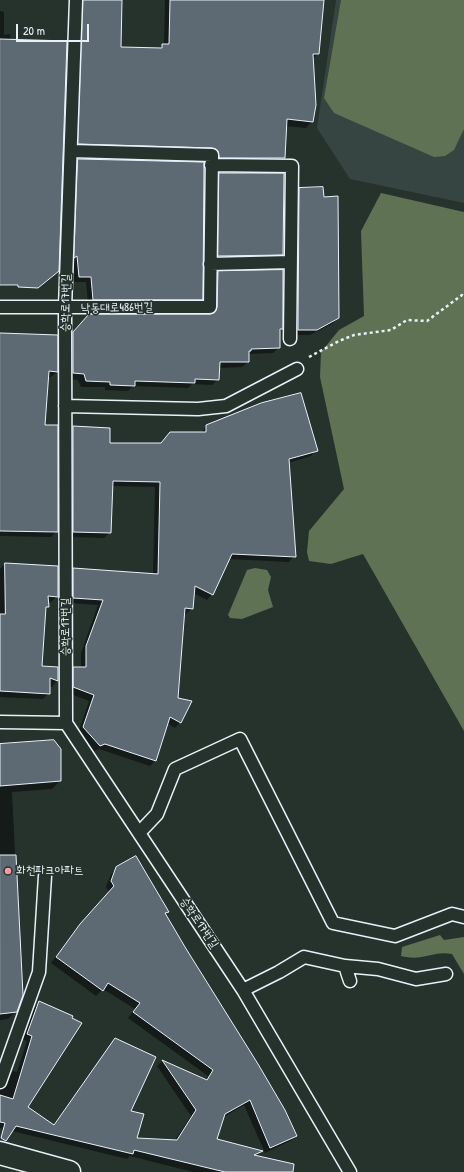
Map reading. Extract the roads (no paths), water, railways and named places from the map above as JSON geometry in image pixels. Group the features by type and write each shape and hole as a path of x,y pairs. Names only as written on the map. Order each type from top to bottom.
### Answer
{"street":[{"path":"0,1153 69,1172"}],"lane":[{"name":"승학로17번길","path":"76,0 65,308 66,723 243,990 350,1172"},
{"path":"71,151 212,155 210,264 291,262"},
{"path":"211,165 292,166 290,338"},
{"name":"낙동대로486번길","path":"0,307 210,307 210,264"},
{"path":"65,406 198,409 226,406 297,369"},
{"path":"0,722 66,723"},
{"path":"139,833 157,814 175,769 240,740 333,923 395,936 452,914 464,917"},
{"path":"0,1082 39,972 45,876"},
{"path":"243,990 304,957 346,966 378,969 416,979 446,974"},
{"path":"346,966 350,981"}],"place":[{"name":"화천파크아파트","path":"8,871"}]}
